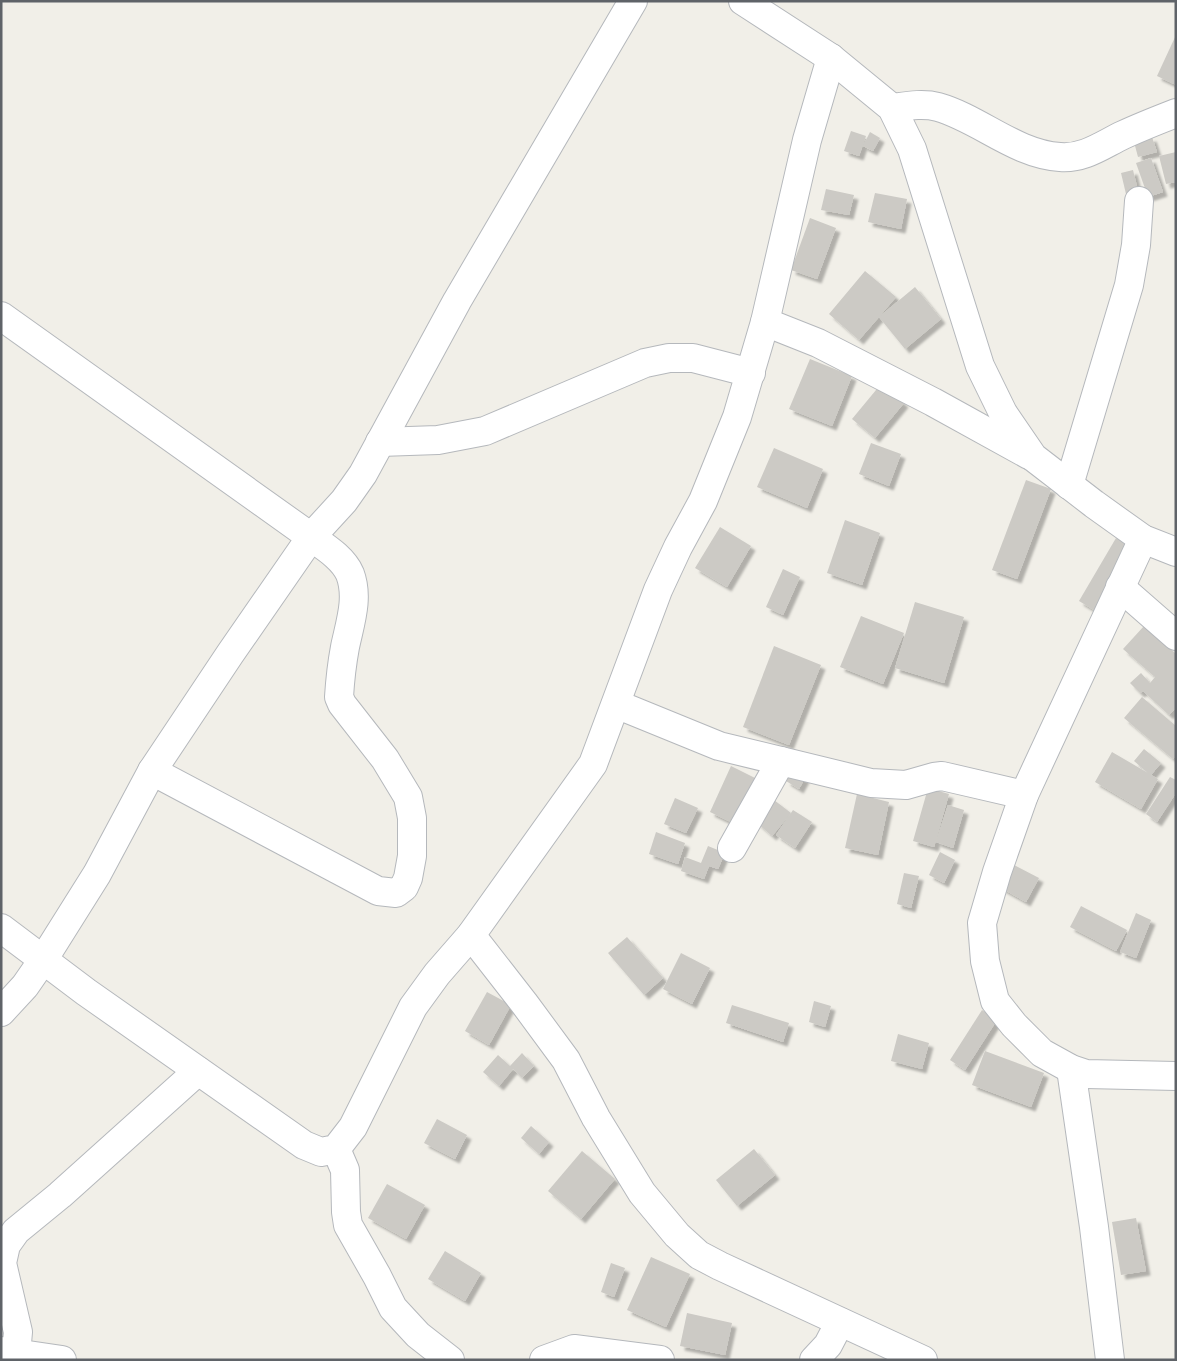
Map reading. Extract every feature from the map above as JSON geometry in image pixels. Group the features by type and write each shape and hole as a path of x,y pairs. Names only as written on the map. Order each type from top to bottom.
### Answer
{"street":[{"path":"1,1012 25,986 43,960 97,874 152,772 311,537 344,501 362,474 457,301 633,1"},
{"path":"742,1 831,58 892,108 912,149 980,366 1003,413 1033,457"},
{"path":"1,928 304,1146 321,1152 336,1149 353,1127 413,1007 437,974 471,936 593,764 658,590 678,547 703,501 737,417 765,322 807,140 831,58"},
{"path":"892,108 911,105 936,107 968,119 995,135 1030,151 1060,157 1085,155 1123,135 1176,113"},
{"path":"1069,484 1129,285 1136,245 1139,201"},
{"path":"1,316 336,555 350,573 354,591 354,609 344,649 339,697 342,704 385,759 408,797 412,818 412,856 408,878 404,887 396,893 378,891 152,772"},
{"path":"765,322 818,343 1033,457 1143,539 1176,552"},
{"path":"380,442 438,440 485,431 645,362 669,358 693,358 751,373"},
{"path":"1143,539 1024,795 997,872 982,923 985,961 995,1002 1014,1025 1042,1053 1071,1069 1086,1074 1176,1076"},
{"path":"1120,587 1176,636"},
{"path":"616,704 719,746 871,783 906,785 942,776 1024,795"},
{"path":"732,848 781,761"},
{"path":"471,936 566,1060 622,1162 642,1193 677,1235 699,1255 720,1266 923,1360"},
{"path":"1071,1069 1094,1228 1110,1360"},
{"path":"62,1360 10,1355 18,1332 2,1262 6,1245 16,1231 198,1071"},
{"path":"336,1149 345,1170 348,1225 393,1308 418,1335 450,1360"},
{"path":"814,1360 828,1345 840,1322"},
{"path":"544,1360 574,1349 660,1360"}],"building":[{"path":"1176,35 1176,85 1157,76"},
{"path":"851,131 866,136 859,156 844,151"},
{"path":"870,132 880,138 873,151 863,146"},
{"path":"1152,137 1157,152 1138,157 1134,142"},
{"path":"1176,152 1176,182 1166,184 1159,156"},
{"path":"1151,158 1163,192 1148,197 1136,163"},
{"path":"1133,170 1138,191 1126,194 1121,173"},
{"path":"826,189 854,195 849,215 821,210"},
{"path":"875,193 907,199 901,229 868,222"},
{"path":"810,218 836,228 817,279 791,270"},
{"path":"865,271 896,297 859,340 829,314"},
{"path":"915,287 941,319 905,349 879,317"},
{"path":"810,359 852,376 832,426 789,409"},
{"path":"881,384 904,403 875,438 852,419"},
{"path":"871,443 901,454 889,486 859,474"},
{"path":"774,448 823,469 807,508 757,487"},
{"path":"1026,480 1051,489 1017,579 992,570"},
{"path":"845,520 880,533 862,585 827,573"},
{"path":"720,527 751,546 727,587 695,568"},
{"path":"1116,538 1131,546 1094,610 1079,601"},
{"path":"783,569 800,577 783,615 766,607"},
{"path":"915,602 964,617 944,683 895,668"},
{"path":"861,616 904,633 883,684 840,667"},
{"path":"1144,626 1176,654 1176,708 1169,715 1143,691 1140,693 1130,683 1141,673 1150,683 1155,677 1123,649"},
{"path":"774,646 821,665 789,745 743,727"},
{"path":"1142,697 1176,726 1176,756 1173,759 1124,718"},
{"path":"1144,749 1161,763 1151,775 1158,779 1141,809 1095,782 1112,752 1148,773 1134,761"},
{"path":"731,766 759,780 737,825 710,812"},
{"path":"793,770 805,778 799,789 786,781"},
{"path":"1170,777 1176,780 1176,793 1157,822 1146,814"},
{"path":"928,788 949,794 934,847 913,841"},
{"path":"857,794 889,802 878,855 845,848"},
{"path":"675,798 698,808 686,833 664,824"},
{"path":"774,800 791,813 772,836 756,822"},
{"path":"948,805 964,810 953,848 936,842"},
{"path":"793,810 812,822 795,848 776,835"},
{"path":"656,832 685,843 678,864 649,854"},
{"path":"708,846 725,853 718,869 709,866 704,879 681,871 685,857 701,863"},
{"path":"940,852 955,860 944,883 929,875"},
{"path":"1014,865 1039,878 1026,902 1001,888"},
{"path":"904,873 919,876 911,908 897,904"},
{"path":"1081,906 1127,930 1116,951 1070,927"},
{"path":"1136,913 1151,920 1136,958 1120,952"},
{"path":"627,937 663,978 644,995 608,953"},
{"path":"681,953 710,968 692,1004 663,989"},
{"path":"487,992 511,1005 489,1045 465,1031"},
{"path":"814,1001 831,1006 825,1027 809,1022"},
{"path":"732,1005 789,1023 783,1042 726,1023"},
{"path":"982,1010 997,1020 965,1070 950,1060"},
{"path":"898,1034 929,1043 922,1069 891,1061"},
{"path":"985,1051 1044,1073 1031,1107 972,1085"},
{"path":"522,1053 534,1066 522,1078 513,1069 499,1086 483,1072 498,1055 510,1066"},
{"path":"437,1119 467,1135 455,1159 424,1143"},
{"path":"531,1126 549,1142 539,1154 521,1138"},
{"path":"754,1149 775,1175 737,1206 716,1180"},
{"path":"582,1151 615,1179 581,1219 548,1191"},
{"path":"387,1184 425,1205 406,1239 368,1218"},
{"path":"1136,1218 1146,1271 1121,1275 1112,1222"},
{"path":"445,1251 481,1273 465,1301 428,1279"},
{"path":"651,1257 690,1274 666,1327 627,1310"},
{"path":"611,1263 625,1268 614,1297 601,1292"},
{"path":"687,1313 732,1323 725,1355 680,1346"}]}
